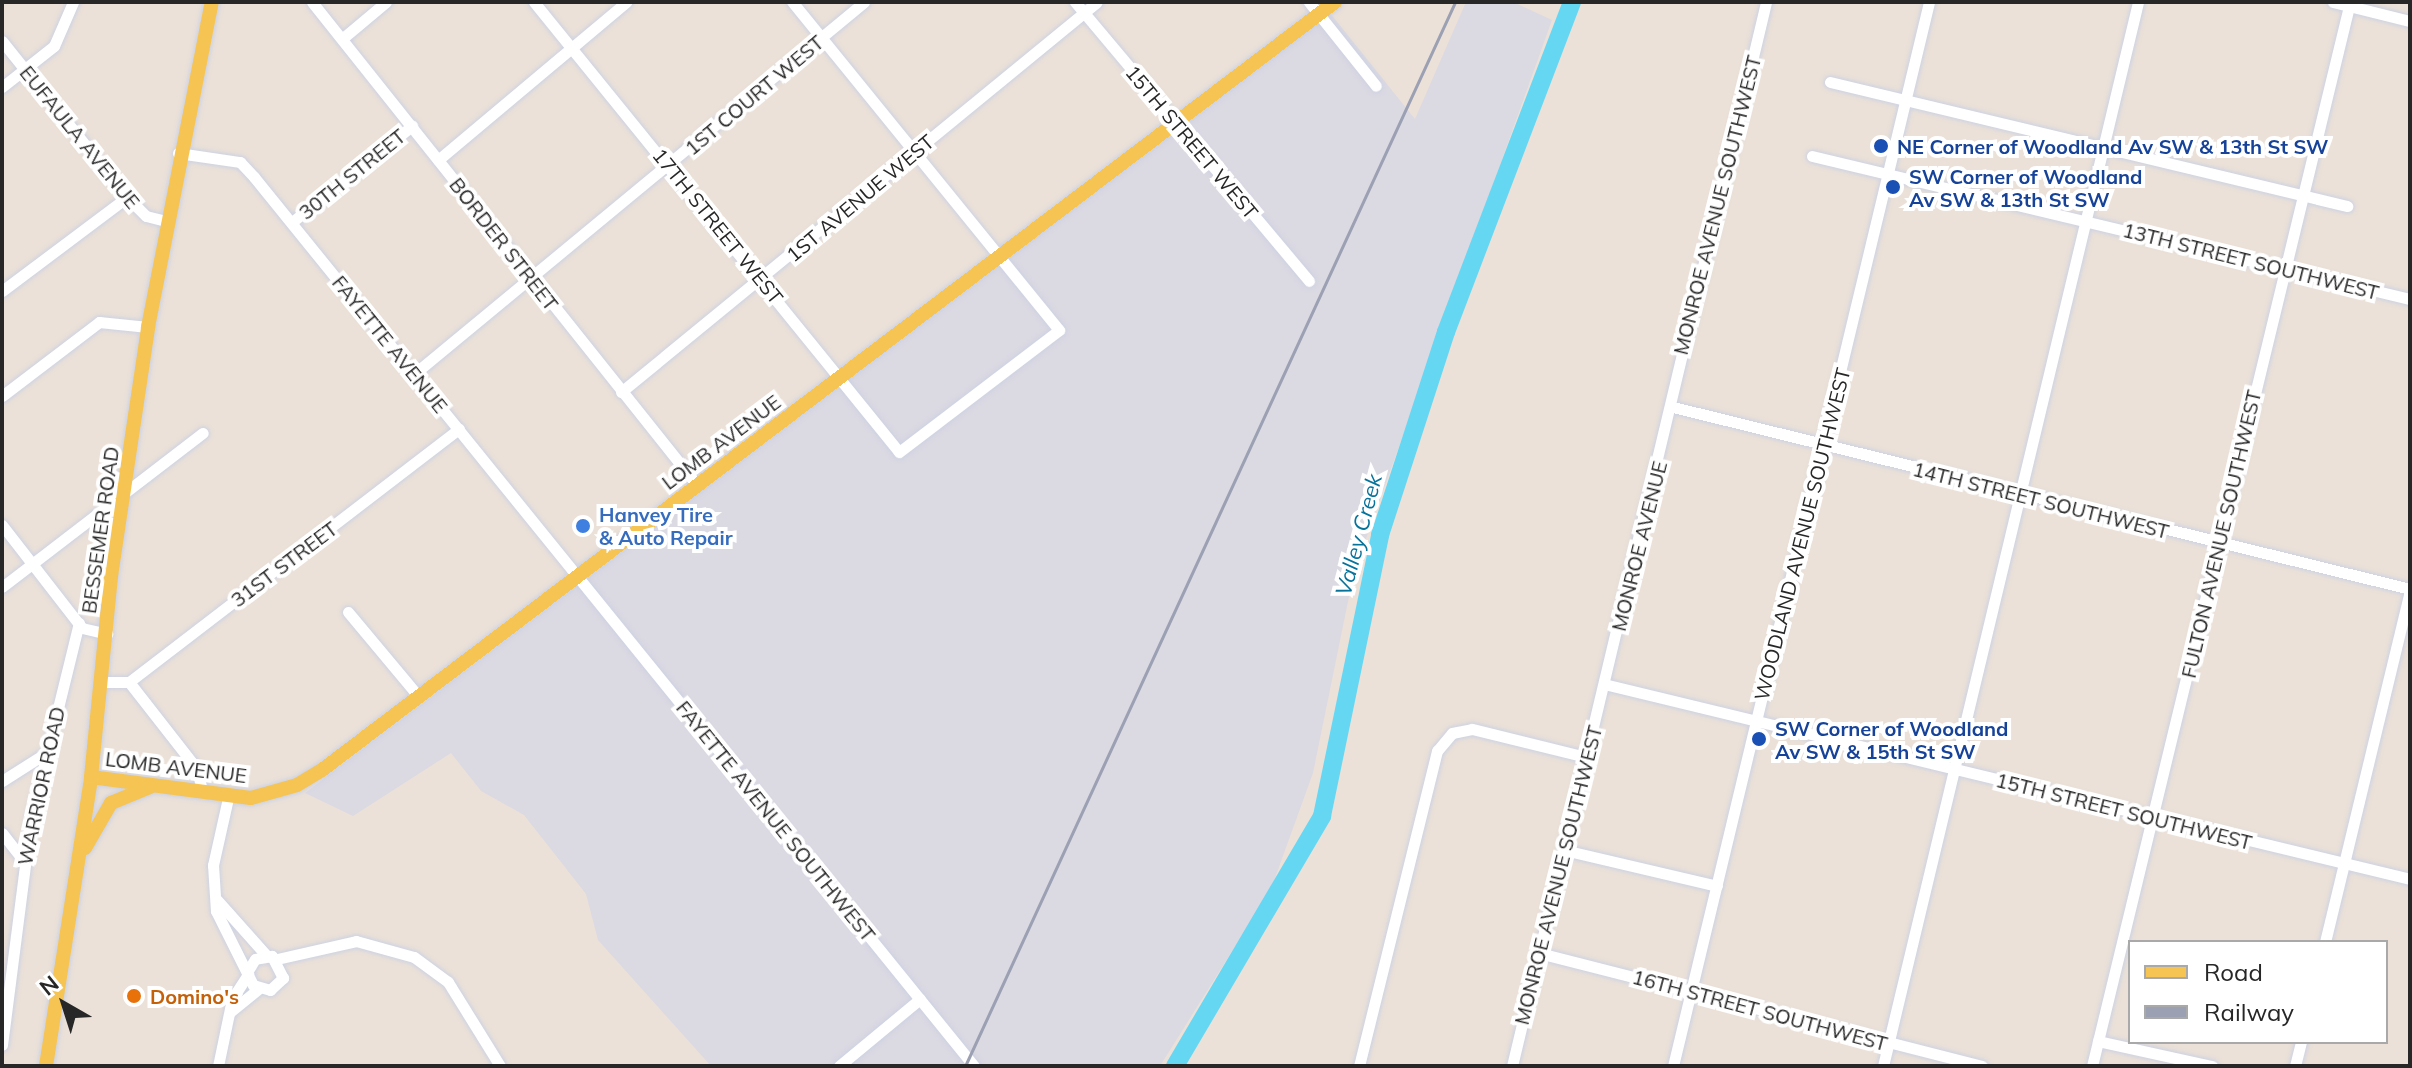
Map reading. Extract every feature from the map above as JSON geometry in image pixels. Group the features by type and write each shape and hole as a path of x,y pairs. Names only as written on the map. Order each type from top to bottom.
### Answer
{"main road":[{"name":"BESSEMER ROAD","path":"46,1066 91,777 124,492 148,327 178,153 212,2"},
{"name":"LOMB AVENUE","path":"91,777 202,791 228,798 297,785 419,697 1335,2"},
{"path":"78,862 111,803 159,785"}],"street":[{"path":"2,87 65,31 73,2"},
{"name":"BORDER STREET","path":"312,2 697,485"},
{"path":"343,38 386,2"},
{"name":"17TH STREET WEST","path":"534,2 899,452 1059,330 1000,256"},
{"path":"438,160 626,2"},
{"path":"792,2 1000,256"},
{"name":"1ST COURT WEST","path":"534,280 864,2"},
{"name":"15TH STREET WEST","path":"1075,2 1309,281"},
{"name":"1ST AVENUE WEST","path":"621,392 762,280 1097,2"},
{"path":"1309,2 1376,86"},
{"name":"MONROE AVENUE SOUTHWEST","path":"1673,407 1766,2"},
{"name":"WOODLAND AVENUE SOUTHWEST","path":"1673,1066 1929,2"},
{"path":"1883,1066 2138,2"},
{"path":"2333,2 2410,21"},
{"name":"FULTON AVENUE SOUTHWEST","path":"2092,1066 2283,268 2350,4"},
{"name":"EUFAULA AVENUE","path":"2,41 127,197 146,216 166,221"},
{"path":"1830,82 2347,206"},
{"name":"30TH STREET","path":"292,222 412,126"},
{"name":"FAYETTE AVENUE","path":"178,153 240,162 578,576"},
{"name":"13TH STREET SOUTHWEST","path":"1812,156 2410,299"},
{"path":"2,291 127,197"},
{"path":"414,374 534,280"},
{"path":"2,396 99,322 148,327"},
{"name":"14TH STREET SOUTHWEST","path":"1673,407 2410,590"},
{"name":"MONROE AVENUE","path":"1604,684 1673,407"},
{"name":"31ST STREET","path":"129,682 459,429"},
{"path":"2,587 203,433"},
{"path":"2,525 87,633 107,634"},
{"name":"FAYETTE AVENUE SOUTHWEST","path":"578,576 974,1066"},
{"path":"2325,940 2410,590"},
{"path":"348,612 419,697"},
{"name":"WARRIOR ROAD","path":"2,1045 6,976 24,861 46,753 79,623"},
{"path":"103,682 129,682 197,769 202,791"},
{"name":"MONROE AVENUE SOUTHWEST","path":"1512,1066 1604,684"},
{"name":"15TH STREET SOUTHWEST","path":"1604,684 2410,879"},
{"path":"1359,1066 1432,765 1448,737 1472,729 1586,757"},
{"path":"2,781 46,753"},
{"path":"228,798 213,865 220,923 258,989"},
{"path":"2,833 24,861"},
{"path":"1564,850 1717,886"},
{"path":"217,900 283,972"},
{"path":"218,1066 229,1012 249,972 271,957 356,941 414,957 448,982 500,1066"},
{"path":"229,1012 258,989 274,989 283,972 318,949"},
{"name":"16TH STREET SOUTHWEST","path":"1539,953 1982,1066"},
{"path":"839,1066 920,999"},
{"path":"2098,1041 2212,1066"},
{"path":"2295,1066 2300,1044"}],"shaded area":[{"path":"1466,2 1513,2 1552,20 1354,572 1313,773 1271,889 1160,1066 711,1066 598,940 586,894 524,815 481,791 451,753 353,816 305,793 1330,13 1415,119"}],"waterway":[{"name":"Valley Creek","path":"1175,1066 1322,816 1380,535 1446,332 1572,2"}],"railway":[{"path":"965,1066 1455,2"}],"place":[{"name":"NE Corner of Woodland Av SW & 13th St SW","path":"1881,146"},
{"name":"SW Corner of Woodland Av SW & 13th St SW","path":"1893,187"},
{"name":"Hanvey Tire & Auto Repair","path":"583,526"},
{"name":"SW Corner of Woodland Av SW & 15th St SW","path":"1759,739"},
{"name":"Domino's","path":"134,996"}]}
